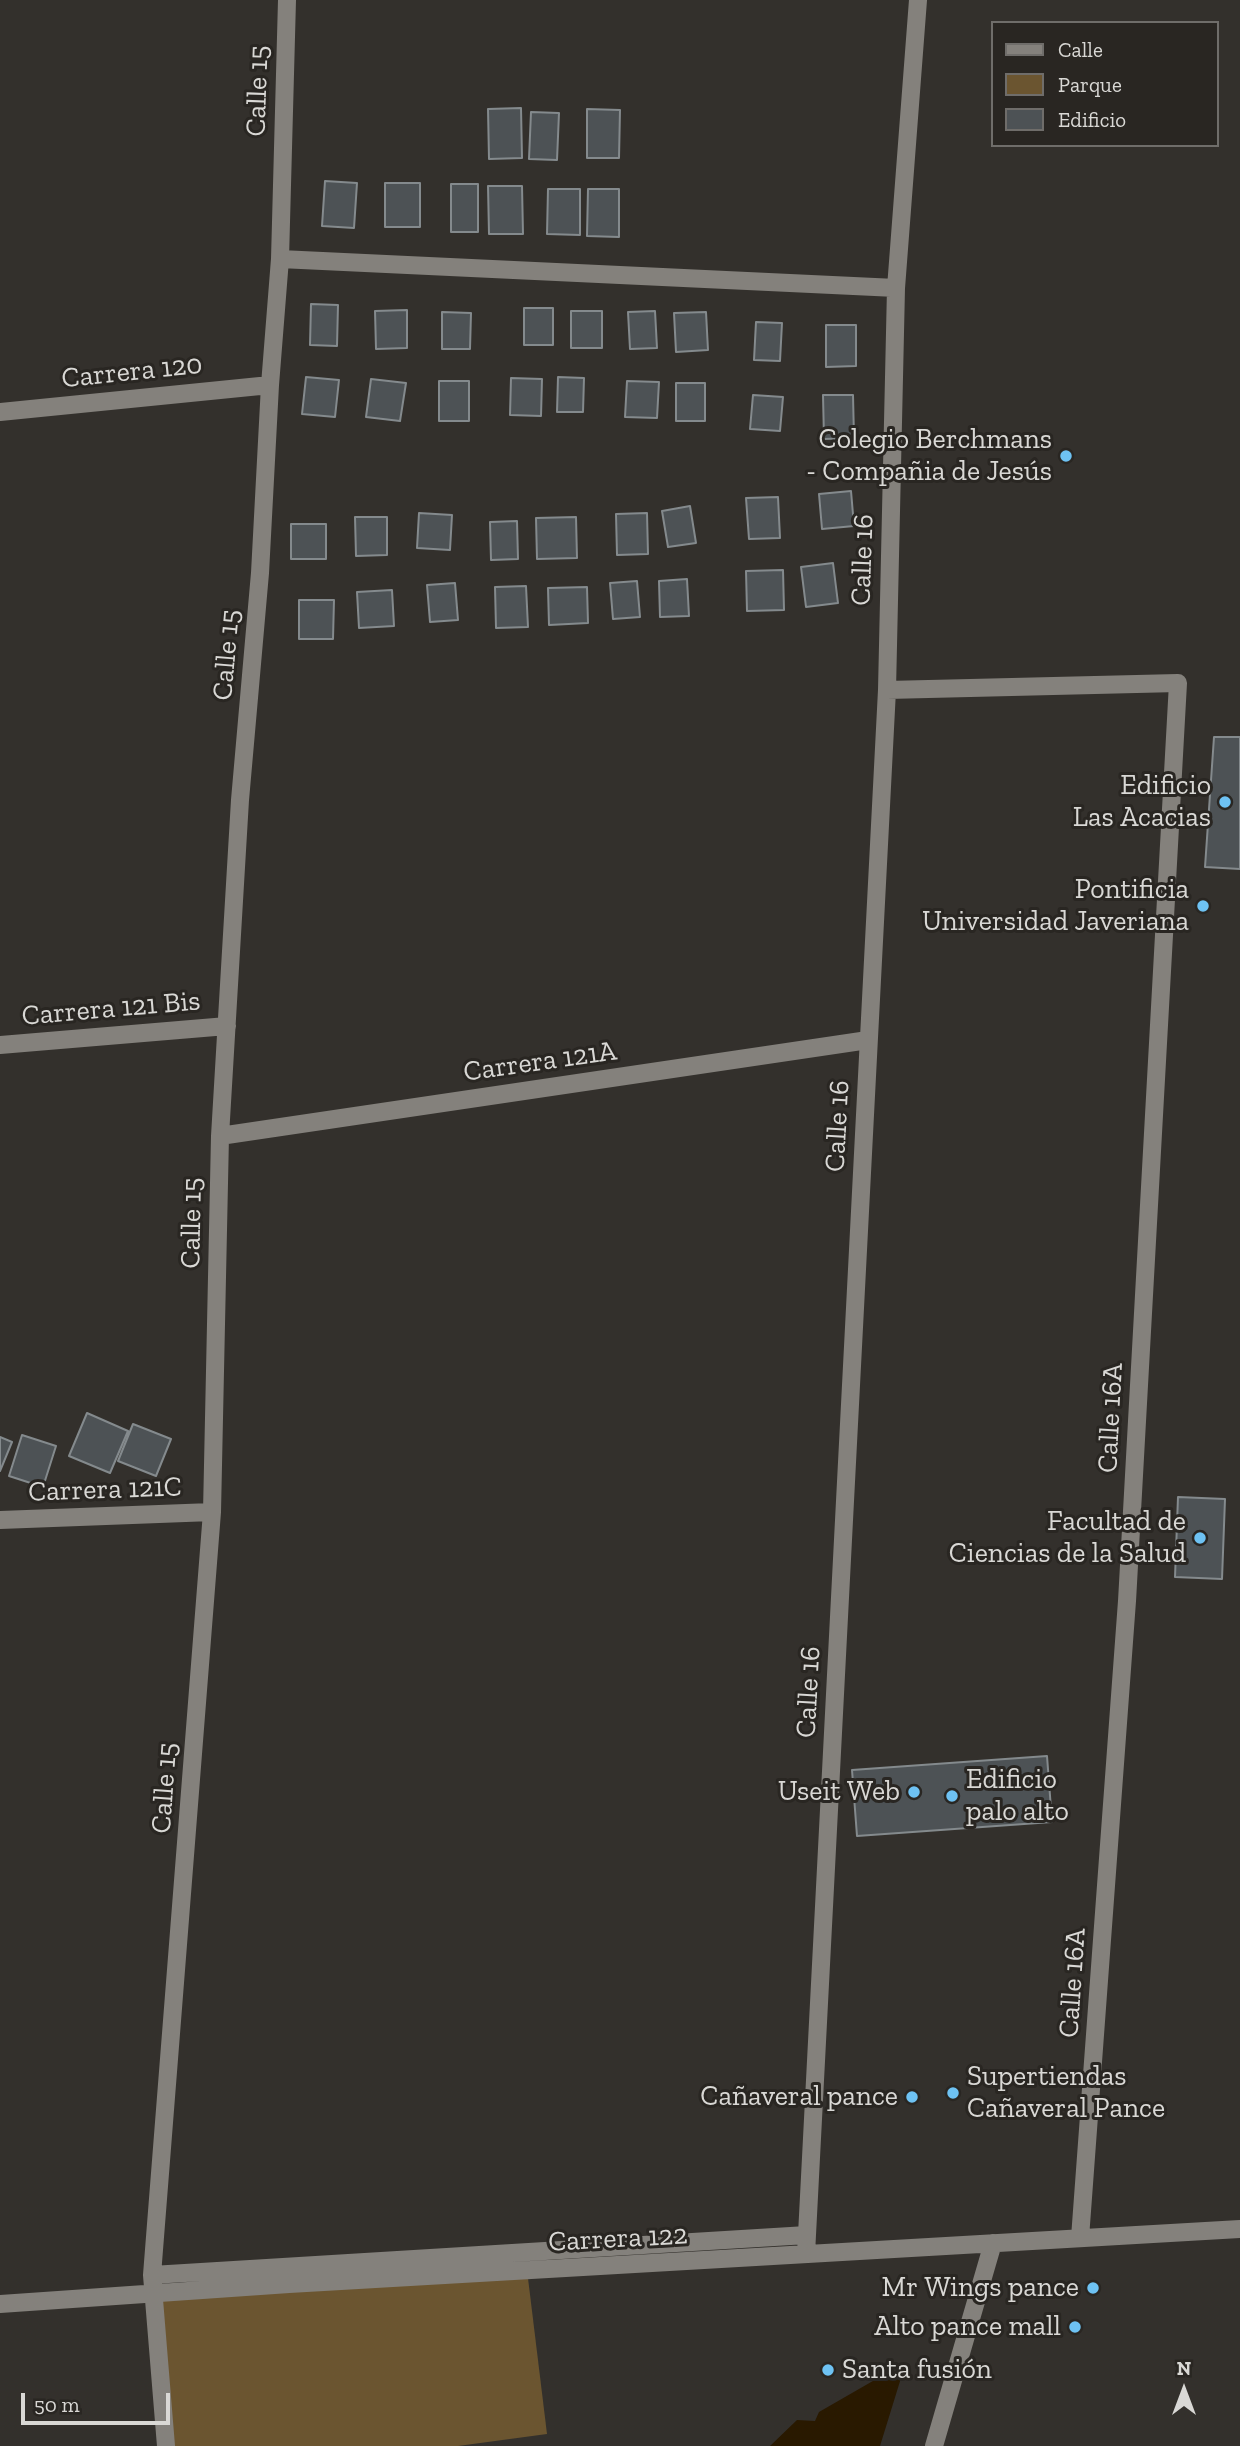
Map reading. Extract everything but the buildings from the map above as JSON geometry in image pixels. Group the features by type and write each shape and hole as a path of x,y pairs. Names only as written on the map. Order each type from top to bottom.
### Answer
{"street":[{"name":"Calle 15","path":"166,2446 152,2275 212,1512 220,1136 240,800 260,573 280,259 287,0"},
{"name":"Calle 16","path":"806,2254 887,690 896,288 918,0"},
{"path":"280,259 896,288"},
{"name":"Carrera 120","path":"0,412 270,385"},
{"name":"Calle 16A","path":"887,690 1178,683 1128,1587 1080,2238"},
{"name":"Carrera 121 Bis","path":"0,1045 227,1026"},
{"name":"Carrera 121A","path":"220,1136 869,1040"},
{"name":"Carrera 121C","path":"0,1520 212,1512"},
{"name":"Carrera 122","path":"0,2304 1240,2229"},
{"name":"Carrera 122","path":"152,2275 807,2235"},
{"path":"934,2446 993,2243"}],"green space":[{"path":"527,2270 547,2434 458,2446 166,2446 152,2294"}],"shaded area":[{"path":"892,2370 901,2378 880,2446 770,2446 797,2420 815,2421 819,2412"}],"place":[{"name":"Colegio Berchmans - Compañia de Jesús","path":"1066,456"},
{"name":"Edificio Las Acacias","path":"1225,802"},
{"name":"Pontificia Universidad Javeriana","path":"1203,906"},
{"name":"Facultad de Ciencias de la Salud","path":"1200,1538"},
{"name":"Useit Web","path":"914,1792"},
{"name":"Edificio palo alto","path":"952,1796"},
{"name":"Supertiendas Cañaveral Pance","path":"953,2093"},
{"name":"Cañaveral pance","path":"912,2097"},
{"name":"Mr Wings pance","path":"1093,2288"},
{"name":"Alto pance mall","path":"1075,2327"},
{"name":"Santa fusión","path":"828,2370"}]}
